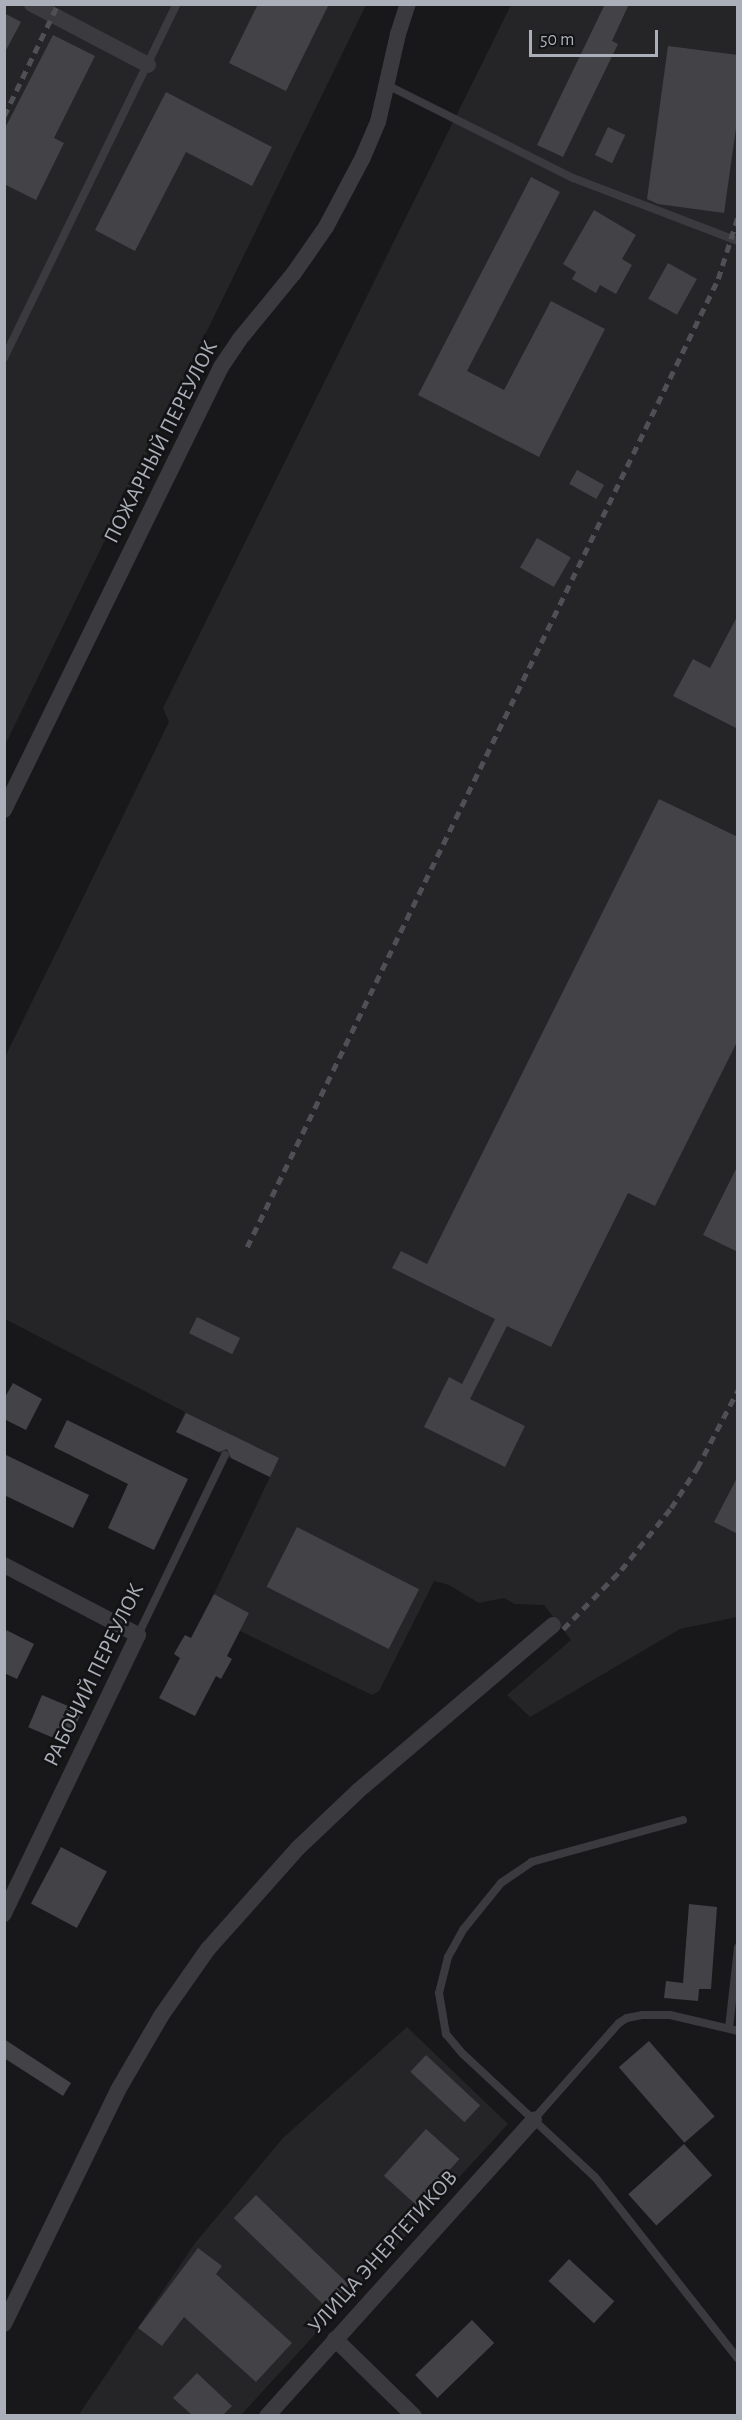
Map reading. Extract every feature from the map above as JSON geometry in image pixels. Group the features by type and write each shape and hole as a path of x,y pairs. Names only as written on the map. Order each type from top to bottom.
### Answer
{"street":[{"path":"33,4 148,64"},
{"name":"ПОЖАРНЫЙ ПЕРЕУЛОК","path":"4,810 221,367 238,340 301,264 326,226 363,157 378,122 385,84 408,4"},
{"path":"4,1565 138,1635"},
{"path":"4,2324 118,2090 161,2016 208,1949 298,1848 358,1791 553,1625"},
{"name":"РАБОЧИЙ ПЕРЕУЛОК","path":"4,1914 138,1635"},
{"name":"УЛИЦА ЭНЕРГЕТИКОВ","path":"267,2415 534,2119"},
{"path":"335,2339 414,2415"}],"lane":[{"path":"4,358 177,4"},
{"path":"385,84 573,178 738,241"},
{"name":"РАБОЧИЙ ПЕРЕУЛОК","path":"138,1635 225,1455"},
{"path":"683,1820 532,1862 501,1882 480,1906 448,1957 439,1993 446,2034 462,2054 596,2177 738,2360"},
{"path":"734,2029 738,1948"},
{"name":"УЛИЦА ЭНЕРГЕТИКОВ","path":"534,2119 619,2024 627,2018 642,2014 670,2016 734,2029"}],"shaded area":[{"path":"5,5 366,5 5,745"},
{"path":"511,5 737,5 737,1617 680,1629 530,1717 507,1695 571,1640 544,1605 515,1604 504,1598 479,1603 449,1585 434,1581 379,1691 372,1695 240,1631 249,1613 214,1594 270,1477 176,1432 185,1412 5,1319 4,1059 169,722 163,708"},
{"path":"407,2027 508,2124 241,2415 78,2416 195,2243 283,2138"}],"building":[{"path":"258,4 329,4 286,91 229,63"},
{"path":"605,4 629,4 612,41 618,44 563,157 537,145"},
{"path":"4,13 21,22 4,54"},
{"path":"53,35 95,56 54,138 64,143 36,200 4,184 4,130"},
{"path":"668,46 738,55 738,114 724,213 658,204 647,199"},
{"path":"166,92 272,147 252,186 186,152 135,251 95,230"},
{"path":"608,127 625,135 612,163 595,155"},
{"path":"531,177 560,192 467,371 504,390 551,301 605,329 539,457 418,395"},
{"path":"594,210 636,235 622,259 632,265 616,294 600,285 596,293 572,279 576,272 563,264"},
{"path":"668,263 697,279 677,315 648,299"},
{"path":"577,470 604,485 596,499 569,484"},
{"path":"537,538 571,558 554,587 520,567"},
{"path":"738,615 738,729 673,696 693,659 710,668"},
{"path":"659,799 738,837 738,1040 655,1206 628,1193 551,1347 507,1326 470,1399 525,1426 505,1467 424,1427 449,1377 462,1384 495,1319 392,1268 401,1251 427,1264"},
{"path":"738,1165 738,1252 703,1235"},
{"path":"197,1317 240,1338 232,1354 189,1333"},
{"path":"13,1383 42,1399 26,1430 4,1419 4,1399"},
{"path":"186,1413 279,1458 270,1477 231,1458 227,1449 219,1452 176,1432"},
{"path":"67,1420 188,1479 154,1550 108,1528 128,1484 54,1447"},
{"path":"4,1454 89,1495 73,1528 4,1495"},
{"path":"738,1476 738,1534 714,1522"},
{"path":"297,1527 419,1589 389,1649 267,1587"},
{"path":"214,1594 249,1613 227,1656 232,1659 221,1679 216,1676 195,1716 159,1698 180,1658 174,1654 185,1635 191,1638"},
{"path":"4,1629 34,1644 17,1679 4,1673"},
{"path":"42,1695 82,1712 68,1744 28,1727"},
{"path":"61,1847 107,1871 77,1928 31,1904"},
{"path":"689,1904 717,1907 711,1989 699,1989 698,2001 664,1998 666,1981 683,1983"},
{"path":"4,2039 71,2083 63,2096 4,2058"},
{"path":"649,2041 715,2116 684,2143 619,2067"},
{"path":"426,2055 480,2105 464,2122 410,2072"},
{"path":"426,2129 459,2159 417,2206 384,2176"},
{"path":"684,2144 712,2175 656,2225 628,2194"},
{"path":"256,2195 349,2285 327,2308 234,2218"},
{"path":"198,2248 222,2266 216,2274 292,2343 256,2382 184,2317 162,2346 138,2328"},
{"path":"569,2259 614,2301 594,2323 549,2281"},
{"path":"472,2320 494,2343 437,2398 415,2375"},
{"path":"197,2373 232,2406 223,2415 192,2415 173,2398"}],"railway":[{"path":"4,116 58,4"},
{"path":"247,1247 718,279 738,216"},
{"path":"563,1629 621,1570 671,1508 697,1468 738,1390"}]}
